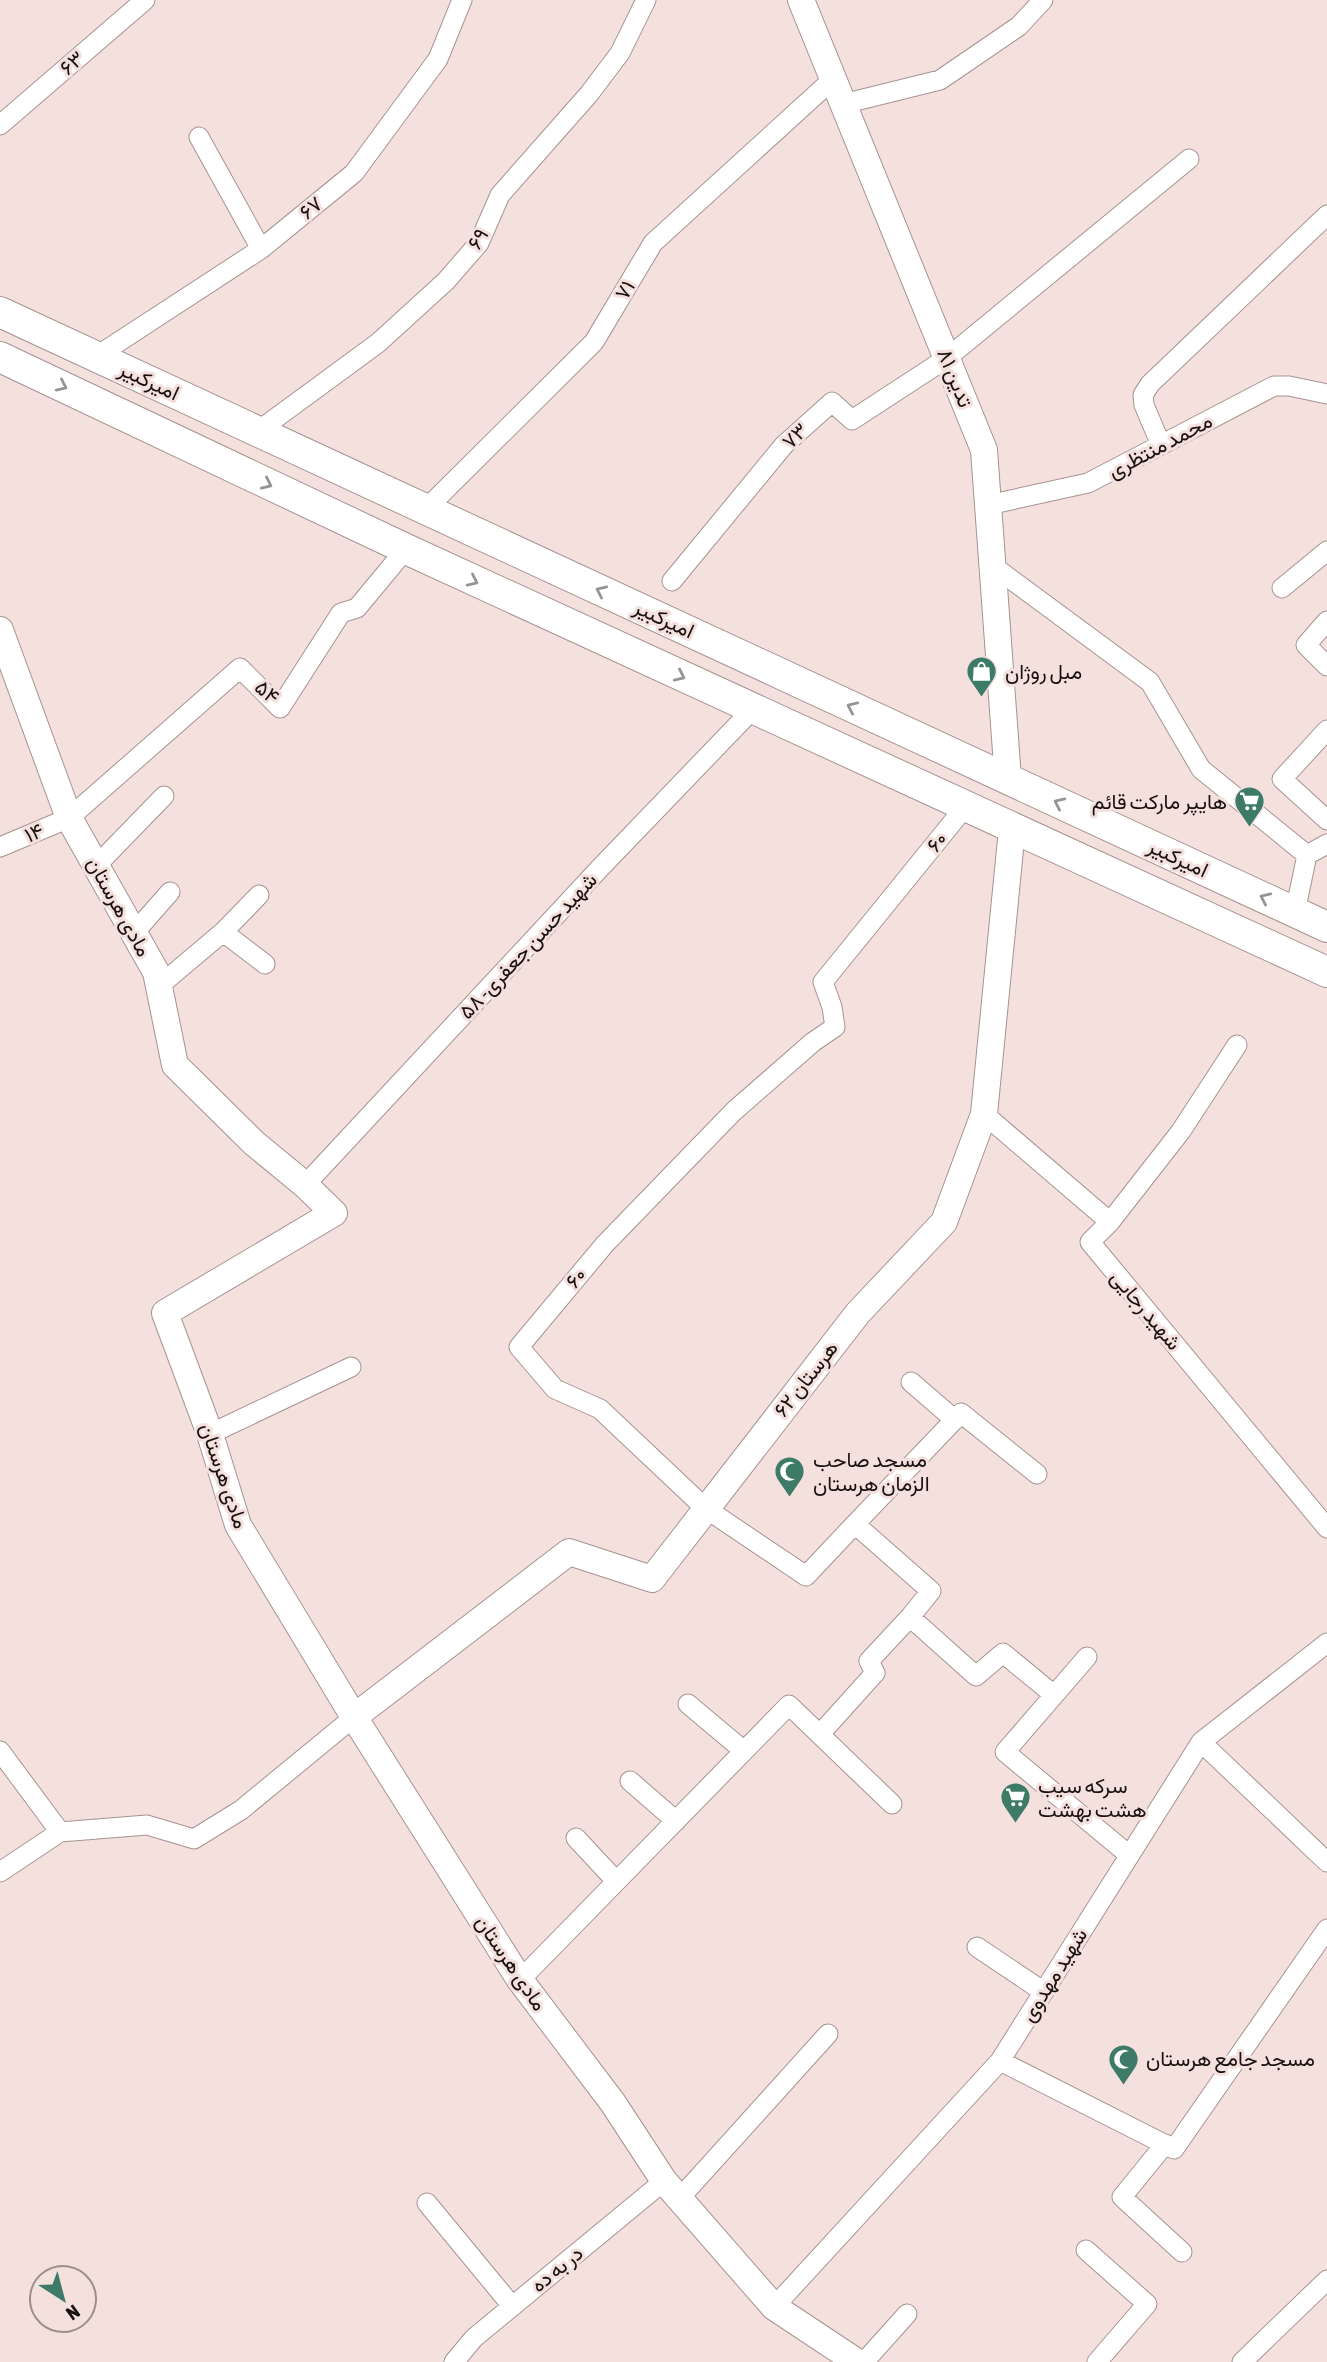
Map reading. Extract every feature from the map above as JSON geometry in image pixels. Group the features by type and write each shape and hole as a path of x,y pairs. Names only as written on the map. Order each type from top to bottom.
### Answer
{"main road":[{"name":"امیرکبیر","path":"3,321 97,356 1327,927"},
{"name":"امیرکبیر","path":"0,357 405,550 1327,972"}],"street":[{"name":"۶۳","path":"0,125 145,0"},
{"name":"۶۷","path":"97,356 261,249 354,173 438,59 462,0"},
{"name":"۶۹","path":"258,431 378,343 446,281 479,243 500,195 589,94 620,54 646,0"},
{"name":"تدین ۸۱","path":"801,0 984,450 1008,779"},
{"path":"844,104 940,80 1019,26 1043,0"},
{"name":"۷۱","path":"426,509 594,342 653,243 833,79"},
{"path":"199,137 261,249"},
{"path":"947,358 1189,159"},
{"path":"1161,445 1144,405 1143,395 1150,384 1327,215"},
{"name":"۷۳","path":"672,581 784,445 832,402 852,420 947,358"},
{"name":"محمد منتظری","path":"988,505 1088,483 1274,386 1289,386 1327,394"},
{"name":"۵۴","path":"69,818 240,668 280,708 341,613 357,608 405,550"},
{"path":"1282,588 1327,551"},
{"path":"993,566 1150,682 1201,769 1307,855"},
{"path":"1327,621 1306,645 1327,666"},
{"name":"مادی هرستان","path":"0,629 69,818 156,972 176,1065 254,1143 334,1213 165,1313 210,1434 239,1525 354,1717 520,1980 613,2103 672,2190 774,2307 858,2362"},
{"name":"شهید حسن جعفری- ۵۸","path":"305,1185 591,878 753,709"},
{"path":"1327,730 1283,779 1327,820"},
{"path":"96,866 164,796"},
{"name":"۶۰","path":"855,1524 806,1576 705,1508 600,1409 555,1390 519,1347 605,1244 734,1111 813,1042 835,1027 832,1007 823,982 965,807"},
{"name":"۱۴","path":"0,848 69,818"},
{"name":"هرستان ۶۲","path":"354,1717 569,1552 653,1579 705,1508 858,1313 944,1222 984,1114 1012,828"},
{"path":"1295,912 1307,855 1327,844"},
{"path":"134,933 170,892"},
{"path":"159,986 223,932 259,895"},
{"path":"223,932 265,964"},
{"path":"984,1114 1111,1222 1181,1131 1237,1045"},
{"name":"شهید رجایی","path":"1111,1222 1090,1242 1327,1528"},
{"path":"210,1434 351,1367"},
{"path":"911,1382 954,1420"},
{"path":"820,1734 875,1673 869,1661 931,1591 855,1524 961,1413 1037,1474"},
{"path":"910,1617 976,1676 1003,1653 1054,1695"},
{"name":"شهید مهدوی","path":"774,2307 1000,2061 1201,1742 1327,1643"},
{"path":"1087,1657 1005,1752 1129,1855"},
{"path":"688,1704 744,1751"},
{"path":"520,1980 789,1705 892,1804"},
{"path":"0,1872 60,1832 146,1825 194,1839 241,1810 354,1717"},
{"path":"1201,1742 1327,1862"},
{"path":"0,1751 60,1832"},
{"path":"630,1781 676,1821"},
{"path":"576,1838 616,1881"},
{"path":"1000,2061 1174,2148 1327,1929"},
{"path":"977,1947 1044,1992"},
{"name":"در به ده","path":"454,2362 474,2338 512,2306 672,2190 828,2034"},
{"path":"1165,2144 1122,2197 1182,2252"},
{"path":"427,2203 512,2306"},
{"path":"1086,2250 1147,2304 1097,2362"},
{"path":"1242,2362 1327,2280"},
{"path":"864,2362 907,2314"}],"place":[{"name":"مبل روژان","path":"982,699"},
{"name":"هایپر مارکت قائم","path":"1250,829"},
{"name":"مسجد صاحب الزمان هرستان","path":"790,1499"},
{"name":"سرکه سیب هشت بهشت","path":"1015,1825"},
{"name":"مسجد جامع هرستان","path":"1123,2086"}]}
